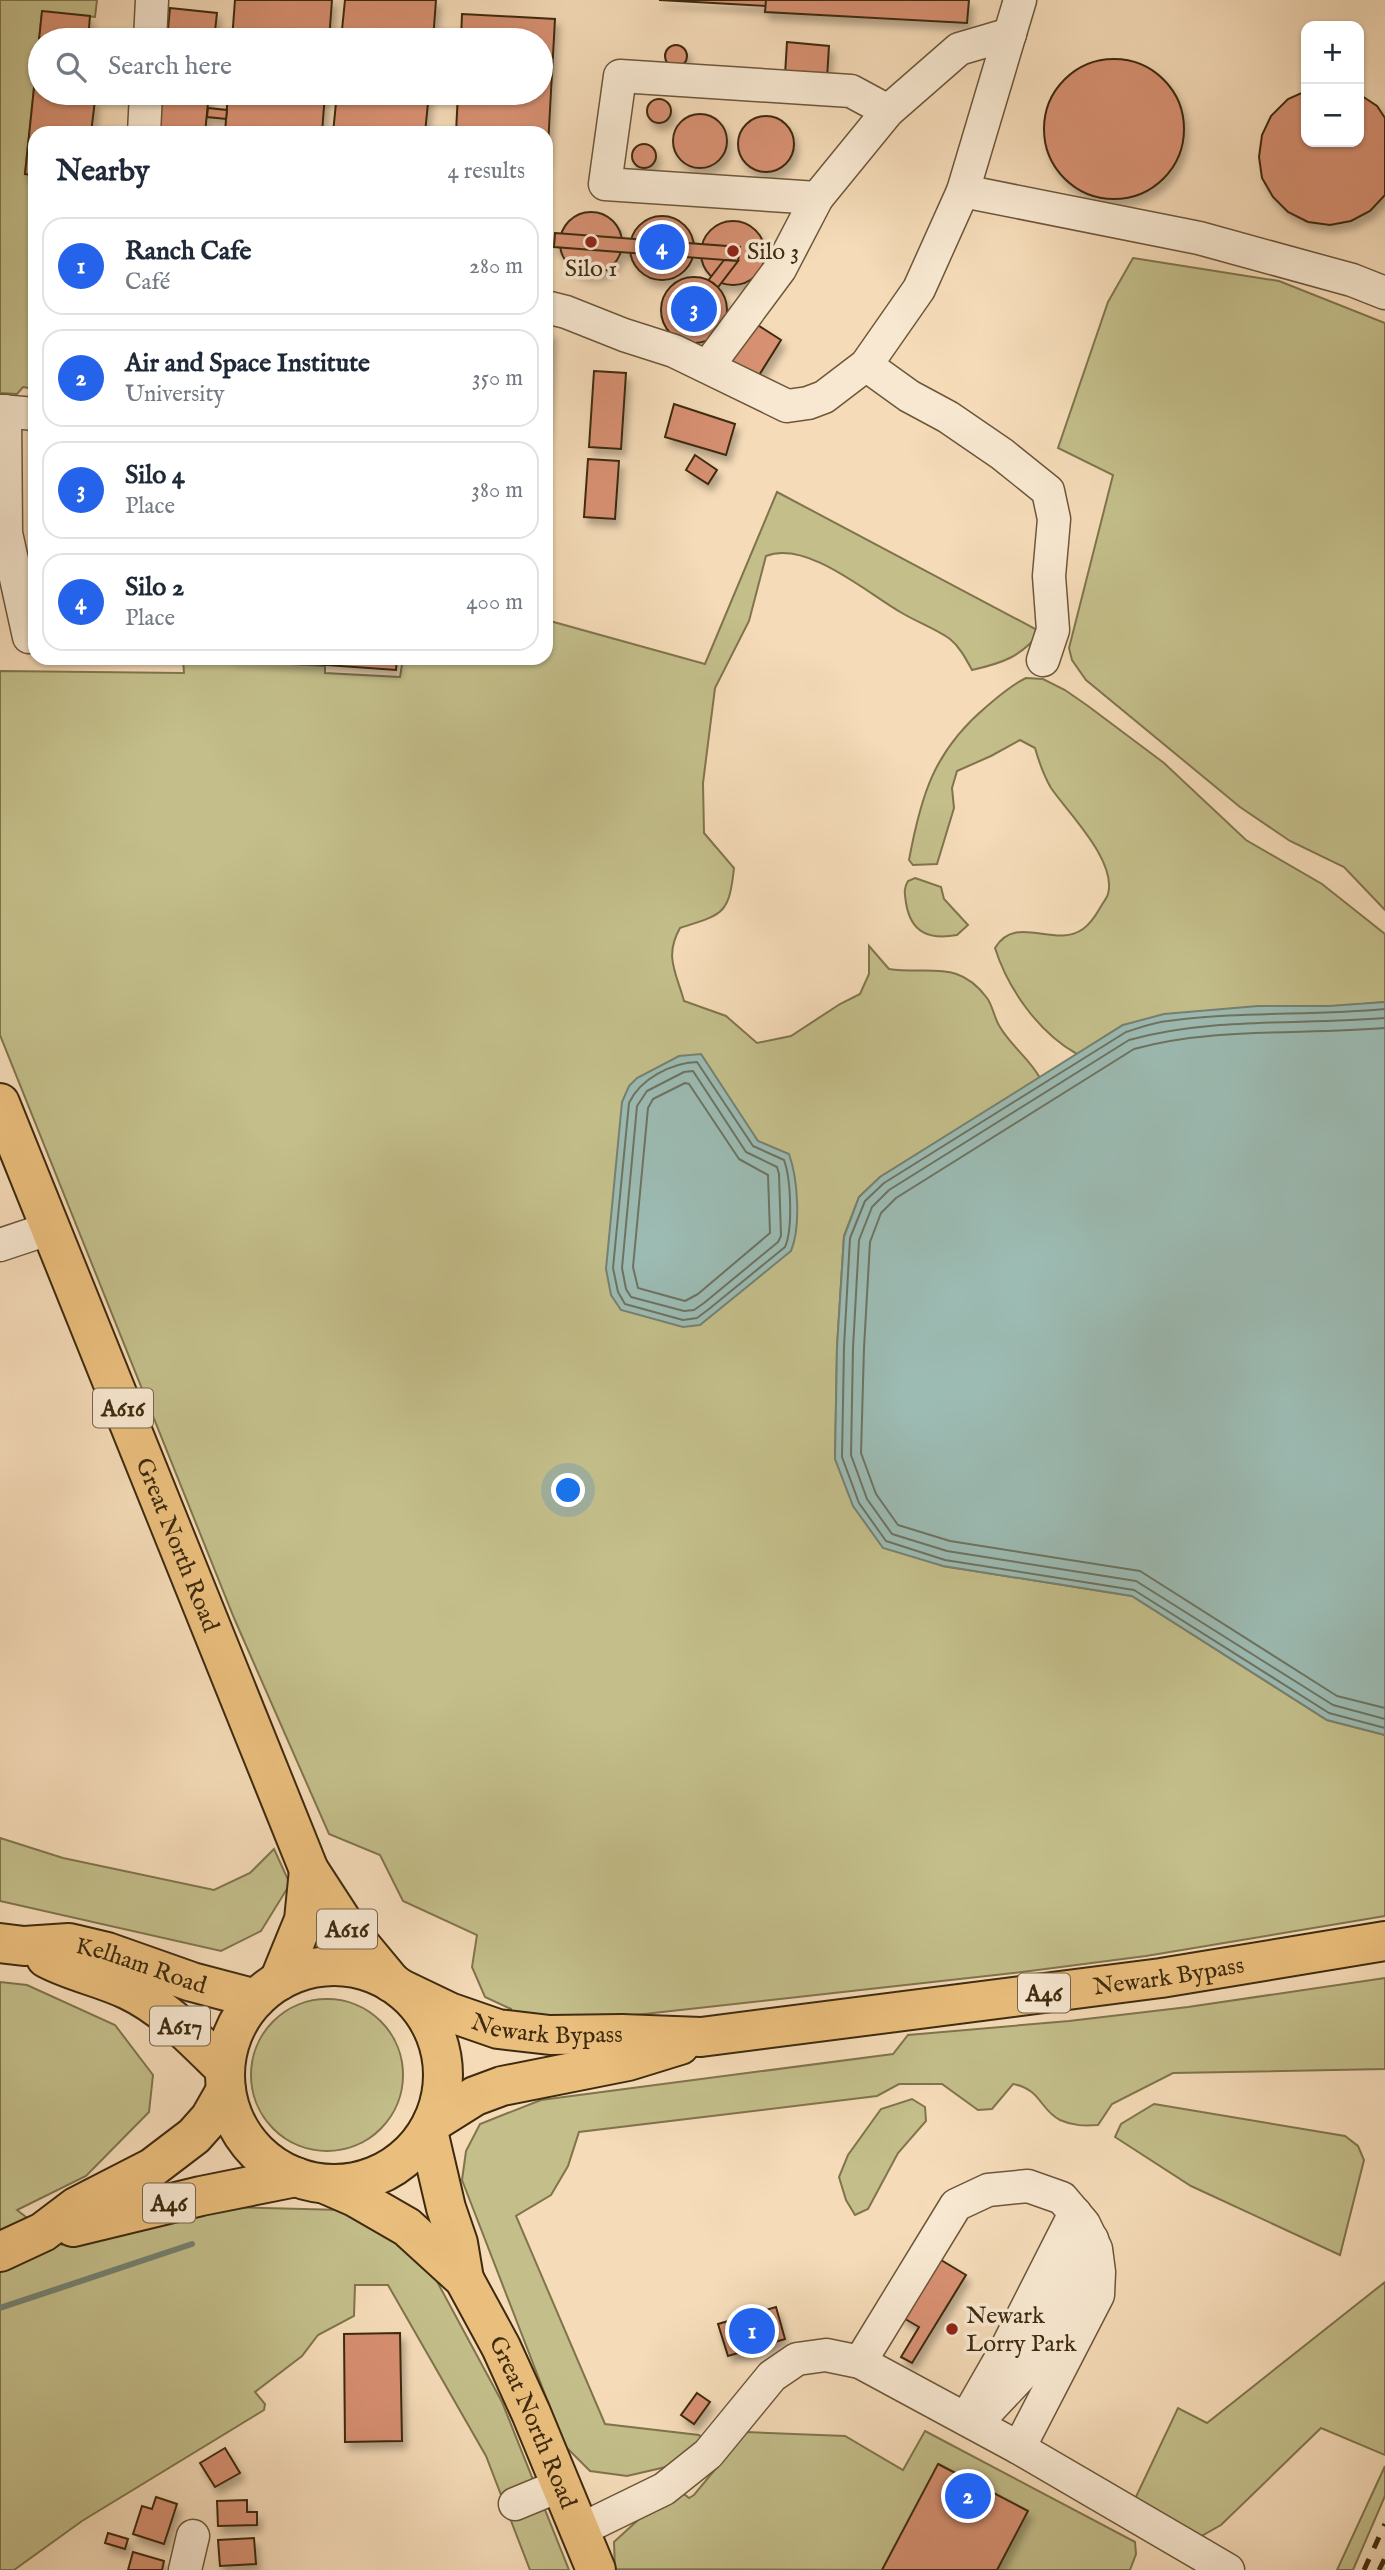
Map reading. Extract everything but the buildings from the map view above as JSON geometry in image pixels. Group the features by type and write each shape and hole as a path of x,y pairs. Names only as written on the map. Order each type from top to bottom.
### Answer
{"main road":[{"name":"Great North Road","path":"0,1103 309,1870 340,1920 397,1986"},
{"name":"Great North Road","path":"268,1990 304,1920 309,1870"},
{"name":"Newark Bypass","path":"430,2127 475,2096 502,2086 628,2061 702,2038 1161,1978 1385,1941"},
{"name":"Kelham Road","path":"12,1945 69,1943 107,1952 192,1982 268,1990"},
{"name":"Kelham Road","path":"12,1945 64,1968 106,1980 152,2003 170,2016 225,2080"},
{"path":"336,1966 359,1969 397,1986 425,2015 439,2046 443,2080 440,2103 430,2127 409,2155 381,2174 348,2183 311,2181 270,2164 249,2144 234,2119 225,2080 228,2050 244,2014 268,1990 301,1971 336,1966"},
{"name":"Newark Bypass","path":"397,1986 449,2012 498,2029 550,2035 622,2034 702,2038"},
{"name":"A46","path":"0,2252 43,2232 76,2207 152,2168 194,2136 211,2118 225,2080"},
{"name":"Great North Road","path":"430,2127 446,2208 458,2243 464,2278 501,2347 596,2570"},
{"name":"Great North Road","path":"311,2181 355,2197 407,2227 464,2278"},
{"name":"A46","path":"43,2232 88,2225 201,2196 311,2181"}],"street":[{"path":"151,28 152,0"},
{"path":"553,309 674,351 787,406 824,397 866,365 919,289 963,191 1020,0"},
{"path":"708,366 780,269 817,198 888,111 959,49 1010,34"},
{"path":"817,198 604,184 620,76 851,91 888,111"},
{"path":"144,126 145,105"},
{"path":"963,191 1199,238 1352,280 1385,293"},
{"path":"866,365 909,396 948,416 1048,491 1054,519 1049,576 1053,630 1043,660"},
{"path":"13,412 6,533 28,632"},
{"path":"0,1245 51,1228"},
{"path":"860,2362 956,2205 988,2190 1028,2186 1062,2198 1096,2249 1100,2272 1098,2295 1019,2448"},
{"path":"970,2421 1029,2367 1083,2226"},
{"path":"580,2530 664,2488 708,2454 772,2376 797,2359 826,2355 860,2362 1019,2448 1228,2570"},
{"path":"515,2504 561,2485"},
{"path":"185,2570 193,2536"}],"shaded area":[{"path":"0,0 97,0 95,17 42,12 40,28 28,28 28,105 32,105 25,174 28,174 28,388 23,387 17,394 0,393"},
{"path":"1133,258 1279,281 1385,323 1385,910 1344,867 1290,841 1240,807 1086,680 1072,660 1069,648 1113,475 1058,448 1108,302"},
{"path":"777,492 1041,632 1026,648 1010,658 972,670 957,646 945,635 902,613 836,571 800,555 782,553 766,556 749,621 715,688 703,783 704,833 734,868 730,895 726,904 715,915 680,928 673,947 673,964 684,1001 726,1016 757,1043 791,1036 860,994 869,974 869,946 889,969 954,973 976,986 989,1001 1004,1034 1040,1078 880,1177 859,1197 844,1236 837,1347 835,1459 943,1566 1132,1596 1327,1720 1385,1735 1385,1916 1146,1956 572,2022 511,2015 511,2009 485,1997 472,1967 477,1935 403,1901 380,1855 329,1834 234,1618 0,1035 0,671 184,673 183,665 307,665 325,666 325,673 400,677 402,665 553,665 553,622 705,664"},
{"path":"1026,678 1043,679 1088,706 1164,763 1246,840 1322,884 1385,934 1385,1002 1123,1025 1077,1054 1050,1034 1017,994 995,948 1004,938 1014,933 1060,935 1083,929 1107,897 1109,881 1099,853 1090,838 1051,788 1035,748 1020,740 957,771 952,788 954,808 937,864 913,865 909,860 925,795 942,758 968,724 1005,691"},
{"path":"915,878 941,887 944,899 968,925 957,935 947,936 930,935 917,928 908,913 905,892 908,881"},
{"path":"0,1838 63,1858 214,1890 250,1873 274,1849 290,1884 261,1931 221,1951 0,1901"},
{"path":"1385,1978 1385,2069 1173,2073 1112,2104 1098,2125 1079,2125 1060,2120 1029,2090 1013,2084 992,2109 978,2110 942,2084 899,2084 877,2096 579,2132 568,2166 551,2195 516,2216 605,2424 699,2435 703,2439 670,2466 627,2476 590,2471 565,2446 462,2180 466,2151 480,2124 541,2100 893,2054 908,2035 1188,2007"},
{"path":"0,1982 27,1985 115,2025 153,2075 149,2112 86,2176 17,2210 62,2245 132,2224 223,2207 343,2210 376,2223 426,2261 502,2402 569,2570 530,2570 486,2456 388,2285 355,2285 354,2316 318,2335 302,2356 255,2392 265,2404 264,2410 82,2521 14,2570 0,2570"},
{"path":"327,1999 356,2005 381,2021 397,2046 403,2075 397,2104 381,2129 356,2145 327,2151 298,2145 273,2129 257,2104 251,2075 257,2046 273,2021 298,2005"},
{"path":"912,2099 925,2107 926,2121 898,2153 868,2209 855,2215 846,2200 839,2177 848,2155 881,2109"},
{"path":"1154,2104 1345,2136 1358,2146 1364,2160 1340,2255 1191,2186 1115,2137 1121,2124"},
{"path":"1385,2282 1385,2455 1321,2428 1221,2525 1196,2539 1133,2503 1178,2408 1207,2423"},
{"path":"925,2431 1135,2542 1136,2554 1130,2570 997,2570 1027,2511 939,2464 882,2570 615,2569 614,2542 650,2509 684,2494 689,2498 694,2495 746,2432 845,2436 903,2470"},
{"path":"1385,2466 1385,2496 1353,2570 1337,2570"}],"water":[{"path":"1385,1002 1385,1735 1327,1720 1132,1596 943,1566 883,1548 853,1506 835,1459 837,1347 844,1237 859,1197 880,1177 1123,1025 1164,1014 1258,1006 1329,1006"},
{"path":"701,1054 758,1141 789,1154 796,1189 797,1216 791,1251 700,1325 683,1327 621,1310 611,1295 606,1269 622,1102 629,1086 637,1078 679,1056"}],"waterway":[{"path":"0,2308 192,2244"}],"railway":[{"path":"1364,2570 1385,2524"},
{"path":"1379,2570 1385,2558"}],"place":[{"name":"Silo 1","path":"591,242"},
{"name":"Silo 2","path":"662,247"},
{"name":"Silo 3","path":"733,251"},
{"name":"Silo 4","path":"694,309"},
{"name":"Newark Lorry Park","path":"952,2329"},
{"name":"Ranch Cafe","path":"752,2331"},
{"name":"Air and Space Institute","path":"968,2496"}]}
